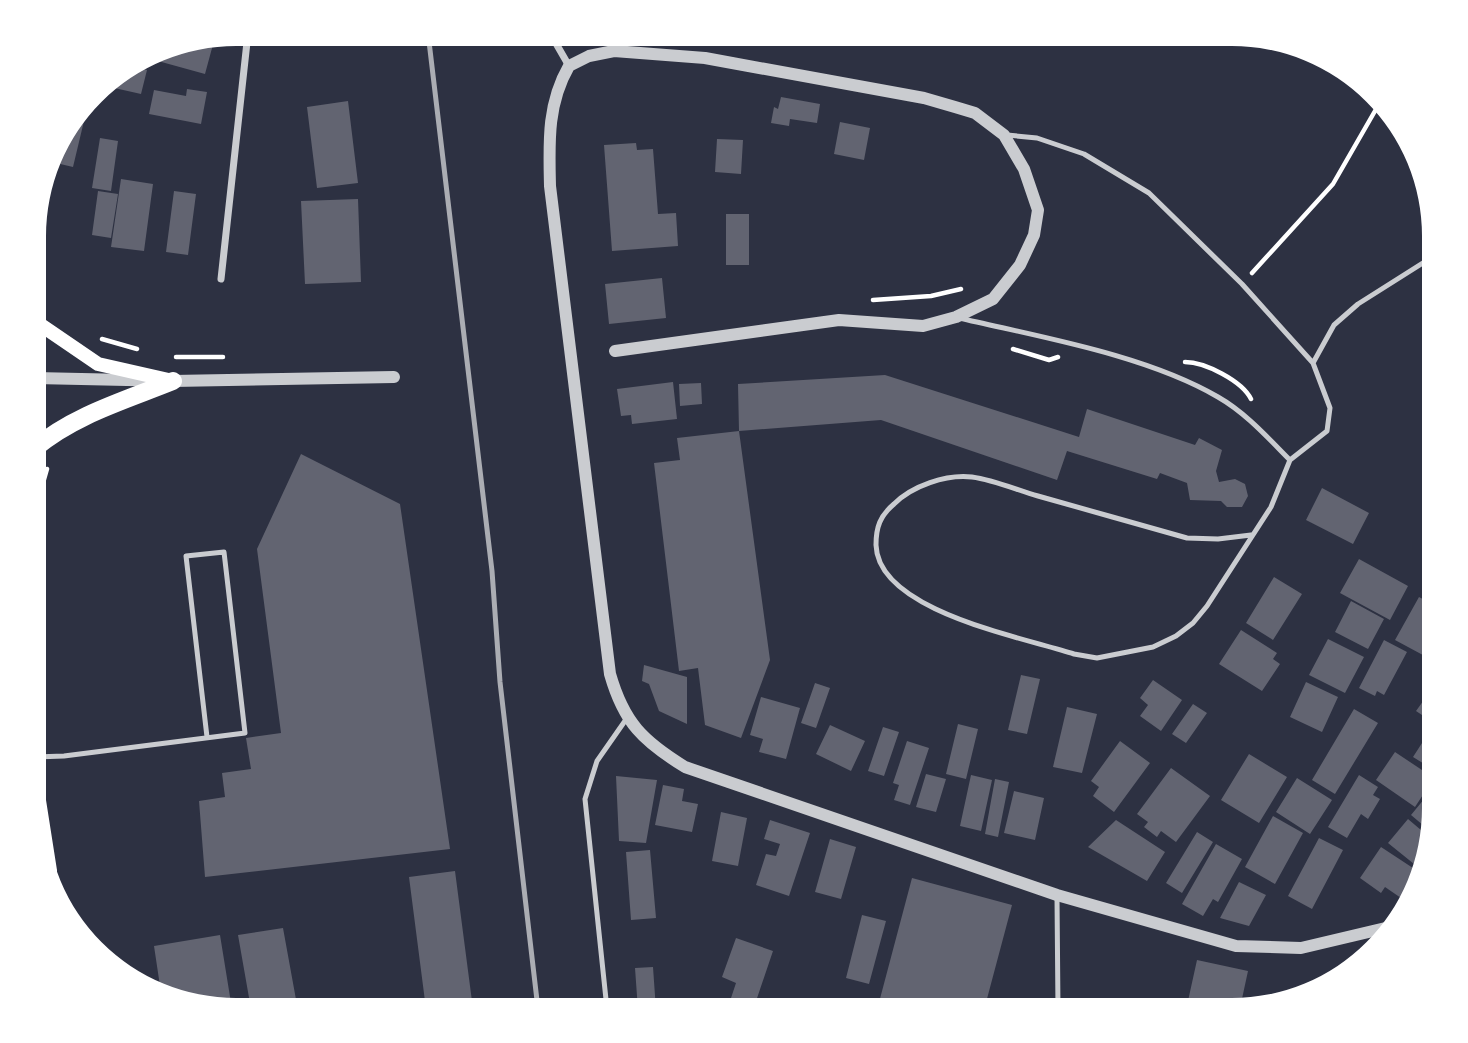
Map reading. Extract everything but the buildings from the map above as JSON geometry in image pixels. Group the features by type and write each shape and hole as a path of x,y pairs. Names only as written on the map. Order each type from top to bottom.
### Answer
{"main road":[{"path":"46,329 98,364 173,381"},
{"path":"46,439 79,420 173,381"}],"street":[{"path":"221,279 247,46"},
{"path":"557,46 569,66"},
{"path":"615,351 839,320 923,326 956,317 993,299 1020,265 1034,235 1038,210 1024,169 1004,135 975,113 924,98 705,58 614,51 589,56 569,66 559,84 549,132 550,186 610,674 627,718 646,741 685,766 1057,895 1195,937 1268,949 1301,948 1377,930"},
{"path":"46,379 173,381 394,377"}],"lane":[{"path":"1004,135 1037,138 1084,154 1149,193 1242,284 1313,363 1331,408 1327,432 1290,460 1271,507 1207,607 1176,636 1153,647 1097,658 1074,653 927,607 895,586 883,571 876,553 876,530 884,513 902,496 932,482 971,477 1186,538 1218,540 1251,535"},
{"path":"1313,363 1334,325 1358,304 1422,264"},
{"path":"956,317 1144,365 1218,396 1247,417 1290,460"},
{"path":"46,757 64,757 245,733 224,552 186,556 207,737"},
{"path":"606,997 585,799 597,761 627,718"},
{"path":"1057,895 1058,998"}],"path":[{"path":"1242,284 1333,184 1375,110"},
{"path":"99,338 147,351"},
{"path":"1010,346 1018,352 1049,360 1061,356"},
{"path":"172,358 226,357"},
{"path":"46,470 54,461"}],"railway":[{"path":"430,46 492,571 500,682 537,997"}]}
